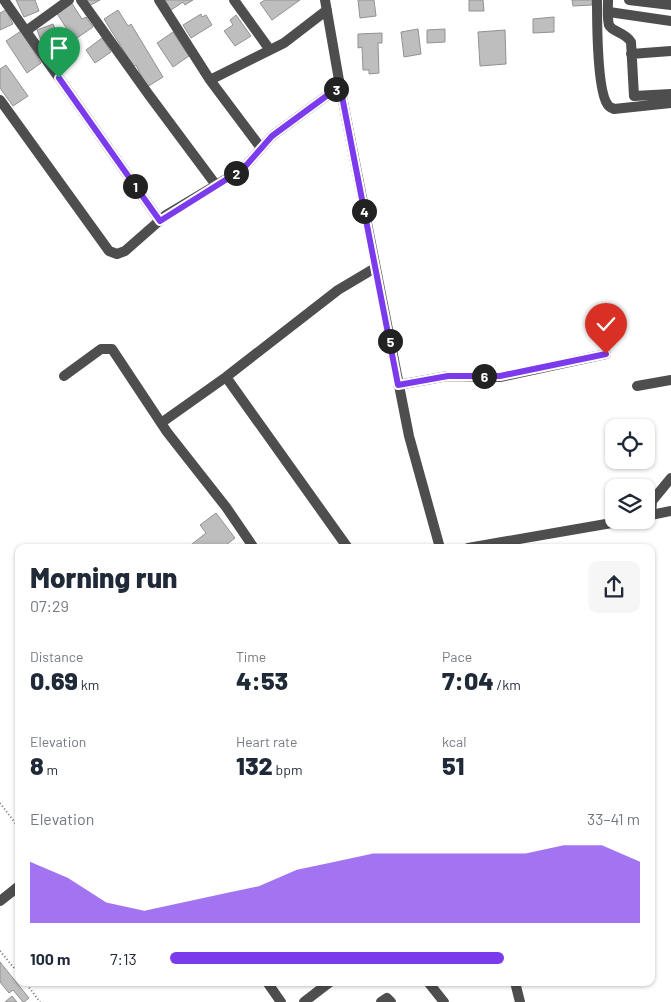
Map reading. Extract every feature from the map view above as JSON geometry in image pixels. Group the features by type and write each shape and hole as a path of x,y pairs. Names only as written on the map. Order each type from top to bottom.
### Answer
{"street":[{"path":"4,0 160,221"},
{"path":"26,31 69,0"},
{"path":"81,0 216,185"},
{"path":"158,0 210,80 261,148"},
{"path":"234,0 270,50"},
{"path":"596,0 602,91 608,105 614,109 671,103"},
{"path":"629,0 671,5"},
{"path":"671,21 609,4 610,25 612,29 627,36 631,42 634,96 671,103"},
{"path":"210,80 284,43 326,5"},
{"path":"326,5 398,385 409,436 439,544"},
{"path":"631,54 671,51"},
{"path":"0,100 109,251 117,254 125,251 160,221 243,169 272,136 340,86"},
{"path":"161,423 226,377 338,290 376,268"},
{"path":"64,376 101,349 112,349 161,423 226,507 251,544"},
{"path":"398,385 448,376 500,376 606,354"},
{"path":"226,377 345,544"},
{"path":"637,386 671,380"},
{"path":"655,497 671,478"},
{"path":"655,515 671,511"},
{"path":"491,544 605,524"},
{"path":"0,901 15,889"},
{"path":"269,986 282,1002"},
{"path":"304,1002 325,986"},
{"path":"431,986 444,1002"},
{"path":"515,986 520,1002"},
{"path":"381,1002 387,998 391,1002"}],"path":[{"path":"0,803 15,823"},
{"path":"0,951 15,969"},
{"path":"28,986 40,1002"}],"building":[{"path":"16,0 35,0 39,11 24,17"},
{"path":"86,0 100,0 89,6"},
{"path":"165,0 193,0 185,5 183,2 171,10"},
{"path":"265,0 300,0 272,20 260,3"},
{"path":"358,0 374,0 376,16 360,18"},
{"path":"469,0 483,0 484,11 469,11"},
{"path":"572,0 592,0 592,5 573,6"},
{"path":"71,2 82,19 86,17 93,27 74,40 56,12"},
{"path":"6,10 13,24 0,30 0,13"},
{"path":"118,10 128,26 131,24 163,77 147,87 136,65 134,67 104,19"},
{"path":"201,14 202,17 206,15 212,25 191,38 183,25"},
{"path":"236,15 251,36 235,46 224,31 233,25 230,20"},
{"path":"554,17 554,32 533,33 533,19"},
{"path":"53,24 63,48 47,55 37,30"},
{"path":"418,29 421,54 404,57 401,32"},
{"path":"445,29 445,42 427,43 427,30"},
{"path":"505,30 506,64 480,66 478,32"},
{"path":"21,31 41,63 27,73 6,41"},
{"path":"173,32 189,56 173,67 157,43"},
{"path":"382,33 382,43 378,43 379,73 369,74 369,70 363,70 362,47 358,48 358,34"},
{"path":"102,38 111,52 95,63 86,50"},
{"path":"6,65 28,96 13,106 0,88 0,69"},
{"path":"216,513 235,538 227,544 192,544 206,533 200,525"},
{"path":"0,962 15,981 15,986 19,986 29,998 23,1002 13,990 9,993 0,982"},
{"path":"12,996 17,1002 5,1002"}],"route":[{"path":"59,78 160,221 243,169 272,136 340,86 398,385 448,376 500,376 606,354"}]}
